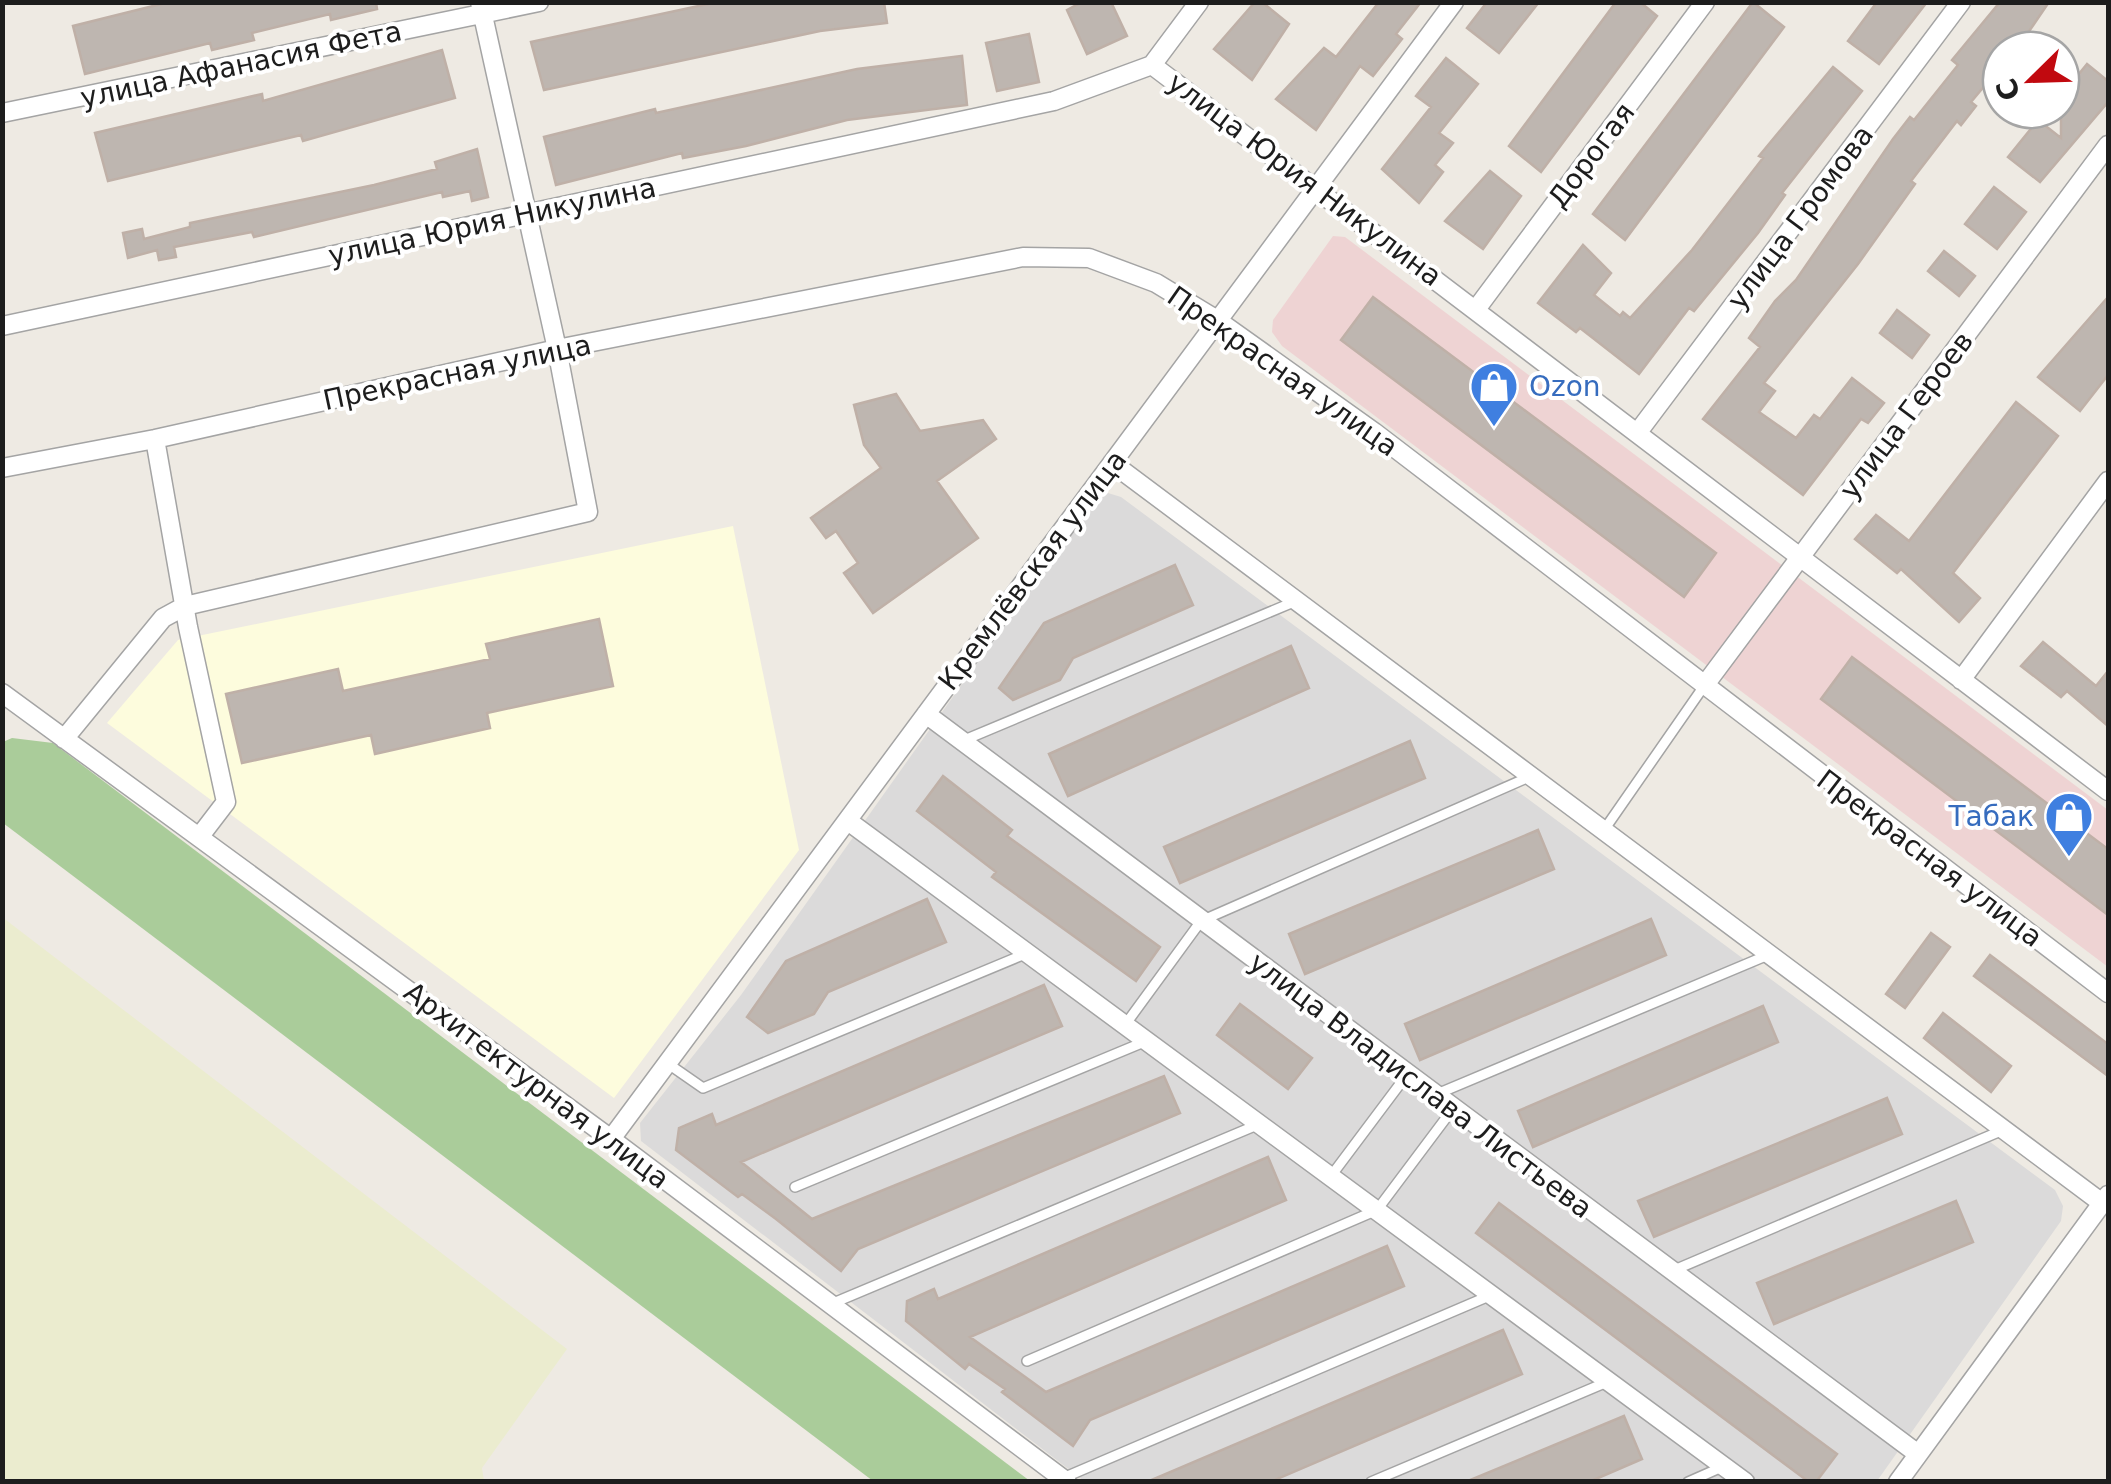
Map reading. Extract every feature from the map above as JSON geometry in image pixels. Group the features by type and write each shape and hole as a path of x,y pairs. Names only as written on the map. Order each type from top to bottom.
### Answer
{"street":[{"name":"улица Афанасия Фета","path":"2,113 481,8 538,2"},
{"path":"1152,65 1199,2"},
{"name":"Кремлёвская улица","path":"610,1139 1454,2"},
{"name":"Дорогая","path":"1477,308 1705,2"},
{"name":"улица Громова","path":"1638,432 1961,2"},
{"path":"64,739 163,618 185,606 588,512 557,349 481,8"},
{"name":"улица Юрия Никулина","path":"2,326 1054,101 1152,65 1477,308 2108,791"},
{"name":"улица Героев","path":"1704,686 2108,145"},
{"name":"Прекрасная улица","path":"2,468 155,439 557,349 1023,257 1089,258 1156,282 1217,320 1374,432 2108,994"},
{"path":"155,439 226,802 200,836"},
{"path":"1112,463 2005,1129 2105,1199 1898,1482"},
{"path":"1962,680 2108,481"},
{"name":"Архитектурная улица","path":"2,694 610,1139 1065,1480"},
{"name":"улица Владислава Листьева","path":"926,714 1432,1096 1918,1454"},
{"path":"848,822 1746,1482"}],"lane":[{"path":"962,741 1296,601"},
{"path":"1604,830 1704,686"},
{"path":"1125,1025 1202,921 1532,776"},
{"path":"667,1063 702,1088 1027,953"},
{"path":"1432,1096 1771,954"},
{"path":"794,1188 1146,1041"},
{"path":"1331,1176 1406,1076"},
{"path":"1027,1360 1376,1210 1452,1110"},
{"path":"830,1304 1260,1124"},
{"path":"1672,1271 2005,1129"},
{"path":"1065,1480 1492,1294"},
{"path":"1371,1482 1610,1382"},
{"path":"1688,1482 1724,1466"}],"shaded area":[{"path":"1333,236 1345,237 2108,810 2108,967 1282,346 1272,332 1273,320"},
{"path":"1108,493 1121,497 2055,1190 2063,1206 2061,1221 1877,1481 1084,1481 641,1141 640,1123 741,995 1085,511"},
{"path":"733,526 799,850 614,1098 107,723 178,640"},
{"path":"2,917 567,1349 482,1468 484,1481 3,1481"}],"green space":[{"path":"12,738 53,743 1030,1481 873,1481 3,823 3,742"}],"building":[{"path":"169,2 376,2 377,9 331,20 330,14 252,33 254,40 212,50 210,43 85,74 73,26"},
{"path":"717,2 884,2 887,23 820,31 544,90 531,42"},
{"path":"1082,2 1111,2 1127,36 1087,54 1067,10"},
{"path":"1255,2 1262,2 1289,24 1252,80 1214,49"},
{"path":"1379,2 1421,2 1396,34 1402,39 1373,76 1360,66 1316,130 1276,99 1324,48 1336,57"},
{"path":"1487,2 1539,2 1499,53 1467,28"},
{"path":"1616,2 1640,2 1657,16 1541,172 1509,146"},
{"path":"1753,2 1784,27 1625,240 1593,214"},
{"path":"1877,2 1927,2 1879,64 1848,41"},
{"path":"2000,2 2049,2 2030,30 1981,30 1981,90 1971,102 1976,106 1961,125 1957,121 1911,181 1915,184 1858,264 1764,383 1775,391 1759,412 1796,438 1814,415 1820,419 1852,378 1884,403 1868,423 1861,419 1803,495 1703,419 1760,347 1749,338 1775,301 1796,280 1893,139 1910,117 1914,120 1958,65 1952,60"},
{"path":"1029,34 1039,82 997,91 986,43"},
{"path":"442,50 455,98 303,141 301,135 108,181 95,133 262,94 263,101"},
{"path":"962,56 967,105 847,120 746,146 683,158 682,153 556,185 544,137 655,109 656,113 857,69"},
{"path":"1446,58 1478,84 1439,133 1453,143 1435,165 1443,172 1419,203 1382,169 1431,107 1416,96"},
{"path":"2087,64 2108,81 2108,102 2040,182 2008,157 2030,130 2051,130 2061,138 2061,130 2081,130 2081,71"},
{"path":"1833,67 1862,91 1782,193 1785,195 1758,233 1694,311 1689,308 1639,374 1580,328 1576,332 1538,303 1583,245 1611,273 1594,295 1620,316 1623,312 1630,318 1692,250 1763,158 1759,156"},
{"path":"477,149 488,197 472,201 470,191 443,197 442,192 254,237 252,232 174,247 176,257 159,260 157,250 128,258 123,233 142,229 144,239 190,227 190,223 374,185 437,169 435,162"},
{"path":"1490,171 1521,196 1483,249 1445,221"},
{"path":"1994,187 2026,212 1997,249 1965,224"},
{"path":"1944,251 1975,276 1959,296 1928,271"},
{"path":"1373,297 1716,553 1684,597 1341,340"},
{"path":"2108,297 2108,375 2080,411 2038,377"},
{"path":"1897,310 1929,335 1912,358 1880,333"},
{"path":"896,394 920,431 983,420 996,439 937,481 978,538 873,613 844,573 858,563 836,531 826,538 811,518 881,468 864,445 854,405"},
{"path":"2016,402 2058,436 1953,573 1980,598 1959,622 1901,569 1897,573 1855,539 1876,515 1909,541"},
{"path":"1175,565 1193,605 1073,658 1060,680 1013,700 999,688 1044,623"},
{"path":"599,619 613,686 487,713 490,728 375,754 371,735 242,763 226,694 338,669 343,691 490,659 486,644"},
{"path":"2043,642 2096,686 2108,671 2108,726 2067,691 2061,697 2021,666"},
{"path":"1291,646 1309,688 1068,796 1049,754"},
{"path":"1852,657 2108,849 2108,915 1821,699"},
{"path":"1410,741 1425,778 1180,883 1164,847"},
{"path":"943,776 1012,830 1007,836 1160,947 1136,981 992,877 996,872 917,811"},
{"path":"1538,830 1554,869 1305,974 1289,934"},
{"path":"927,899 946,942 828,992 814,1014 768,1033 747,1017 786,961"},
{"path":"1651,919 1666,955 1420,1060 1405,1024"},
{"path":"1931,933 1950,947 1905,1008 1886,994"},
{"path":"1990,955 2108,1044 2108,1076 1974,976"},
{"path":"1044,985 1062,1026 741,1162 812,1219 1164,1076 1180,1113 858,1249 841,1271 742,1194 738,1197 676,1150 679,1128 712,1114 716,1125"},
{"path":"1240,1004 1312,1058 1288,1089 1217,1035"},
{"path":"1763,1006 1778,1042 1533,1147 1518,1111"},
{"path":"1943,1013 2011,1066 1991,1092 1924,1038"},
{"path":"1887,1098 1902,1134 1654,1237 1638,1201"},
{"path":"1268,1157 1286,1200 970,1337 1046,1392 1387,1246 1404,1286 1090,1420 1073,1446 1002,1392 1005,1389 969,1364 965,1369 906,1321 907,1301 934,1289 938,1299"},
{"path":"1956,1201 1973,1242 1774,1324 1757,1283"},
{"path":"1499,1203 1837,1454 1816,1482 1809,1482 1476,1233"},
{"path":"1503,1330 1522,1374 1270,1482 1147,1482"},
{"path":"1624,1416 1642,1459 1589,1482 1468,1481"}],"place":[{"name":"Ozon","path":"1494,428"},
{"name":"Табак","path":"2069,858"}]}
